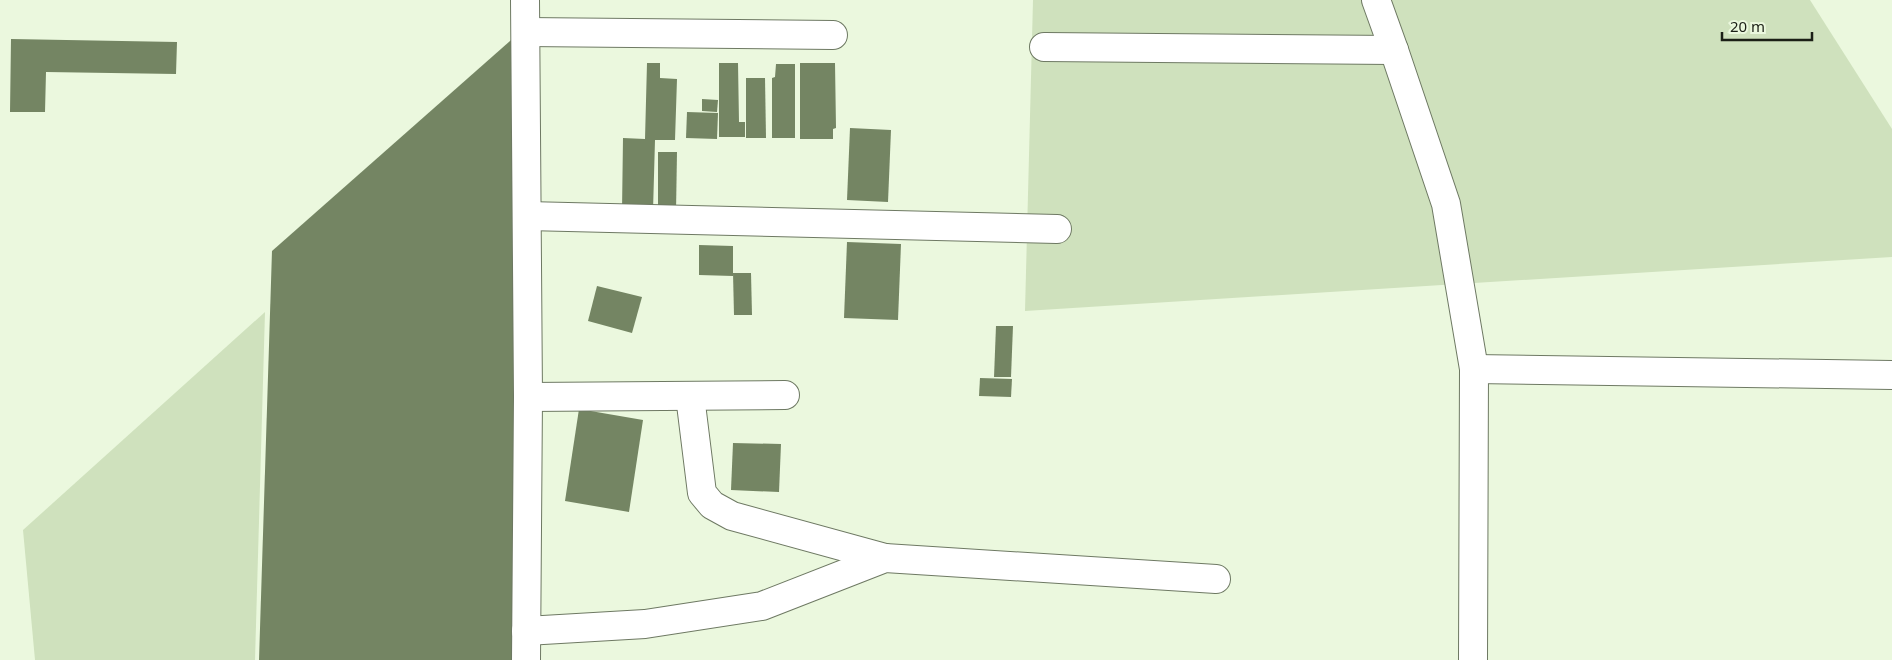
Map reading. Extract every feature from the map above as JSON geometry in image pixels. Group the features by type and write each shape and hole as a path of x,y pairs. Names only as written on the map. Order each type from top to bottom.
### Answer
{"street":[{"path":"525,0 528,397 526,660"},
{"path":"1376,0 1446,204 1474,369 1473,660"},
{"path":"526,32 833,35"},
{"path":"1044,47 1394,50"},
{"path":"527,216 1057,229"},
{"path":"1474,369 1892,375"},
{"path":"528,397 784,395"},
{"path":"690,396 702,493 712,505 732,516 884,558 1216,578"},
{"path":"526,631 645,624 762,606 884,558"}],"green space":[{"path":"1033,0 1810,0 1892,129 1892,257 1025,311"},
{"path":"265,312 255,660 35,660 23,530"}],"building":[{"path":"519,33 516,660 259,660 272,251"},
{"path":"11,39 177,42 176,74 46,72 45,112 10,112"},
{"path":"647,63 660,63 660,78 677,79 675,140 655,140 653,211 622,211 623,138 645,139"},
{"path":"719,63 738,63 739,122 745,122 745,137 719,137"},
{"path":"800,63 835,63 836,128 833,129 833,139 800,139"},
{"path":"776,64 795,64 795,138 772,138 772,78 775,77"},
{"path":"746,78 765,78 766,138 746,138"},
{"path":"702,99 718,100 717,112 702,111"},
{"path":"687,112 718,113 717,139 686,138"},
{"path":"850,128 891,130 888,202 847,200"},
{"path":"658,152 677,152 676,212 658,212"},
{"path":"847,242 901,244 898,320 844,318"},
{"path":"699,245 733,246 733,276 699,275"},
{"path":"733,273 751,273 752,315 734,315"},
{"path":"597,286 642,297 632,333 588,321"},
{"path":"996,326 1013,326 1011,377 994,377"},
{"path":"980,378 1012,379 1011,397 979,396"},
{"path":"579,409 643,420 629,512 565,501"},
{"path":"733,443 781,444 779,492 731,490"}]}
